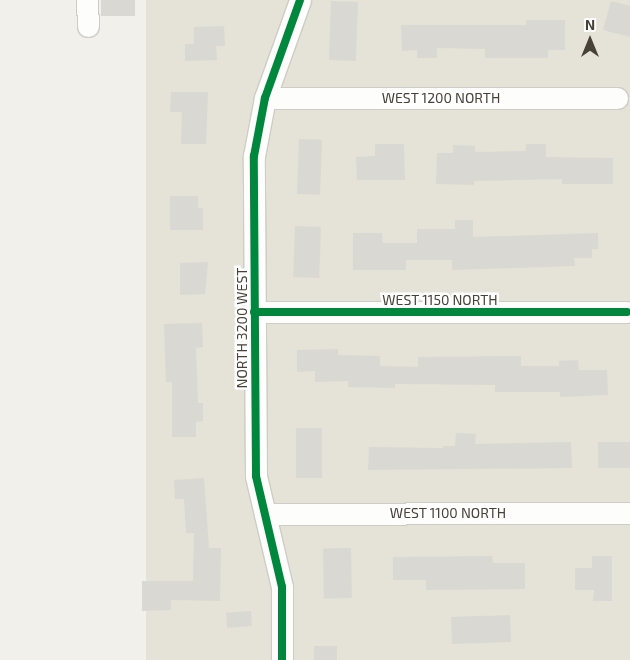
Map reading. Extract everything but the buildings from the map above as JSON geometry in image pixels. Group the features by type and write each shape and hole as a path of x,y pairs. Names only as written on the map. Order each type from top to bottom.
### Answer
{"street":[{"path":"87,0 88,26"},
{"name":"NORTH 3200 WEST","path":"282,660 282,588 256,476 254,156 265,98 300,0"},
{"name":"WEST 1200 NORTH","path":"265,98 616,98"},
{"name":"WEST 1150 NORTH","path":"254,312 627,312"},
{"name":"WEST 1100 NORTH","path":"265,514 630,513"}],"shaded area":[{"path":"146,0 630,0 630,660 146,660"}],"cycle path":[{"path":"282,660 282,587 256,476 254,156 265,98 300,0"},
{"path":"254,312 627,312"}]}
